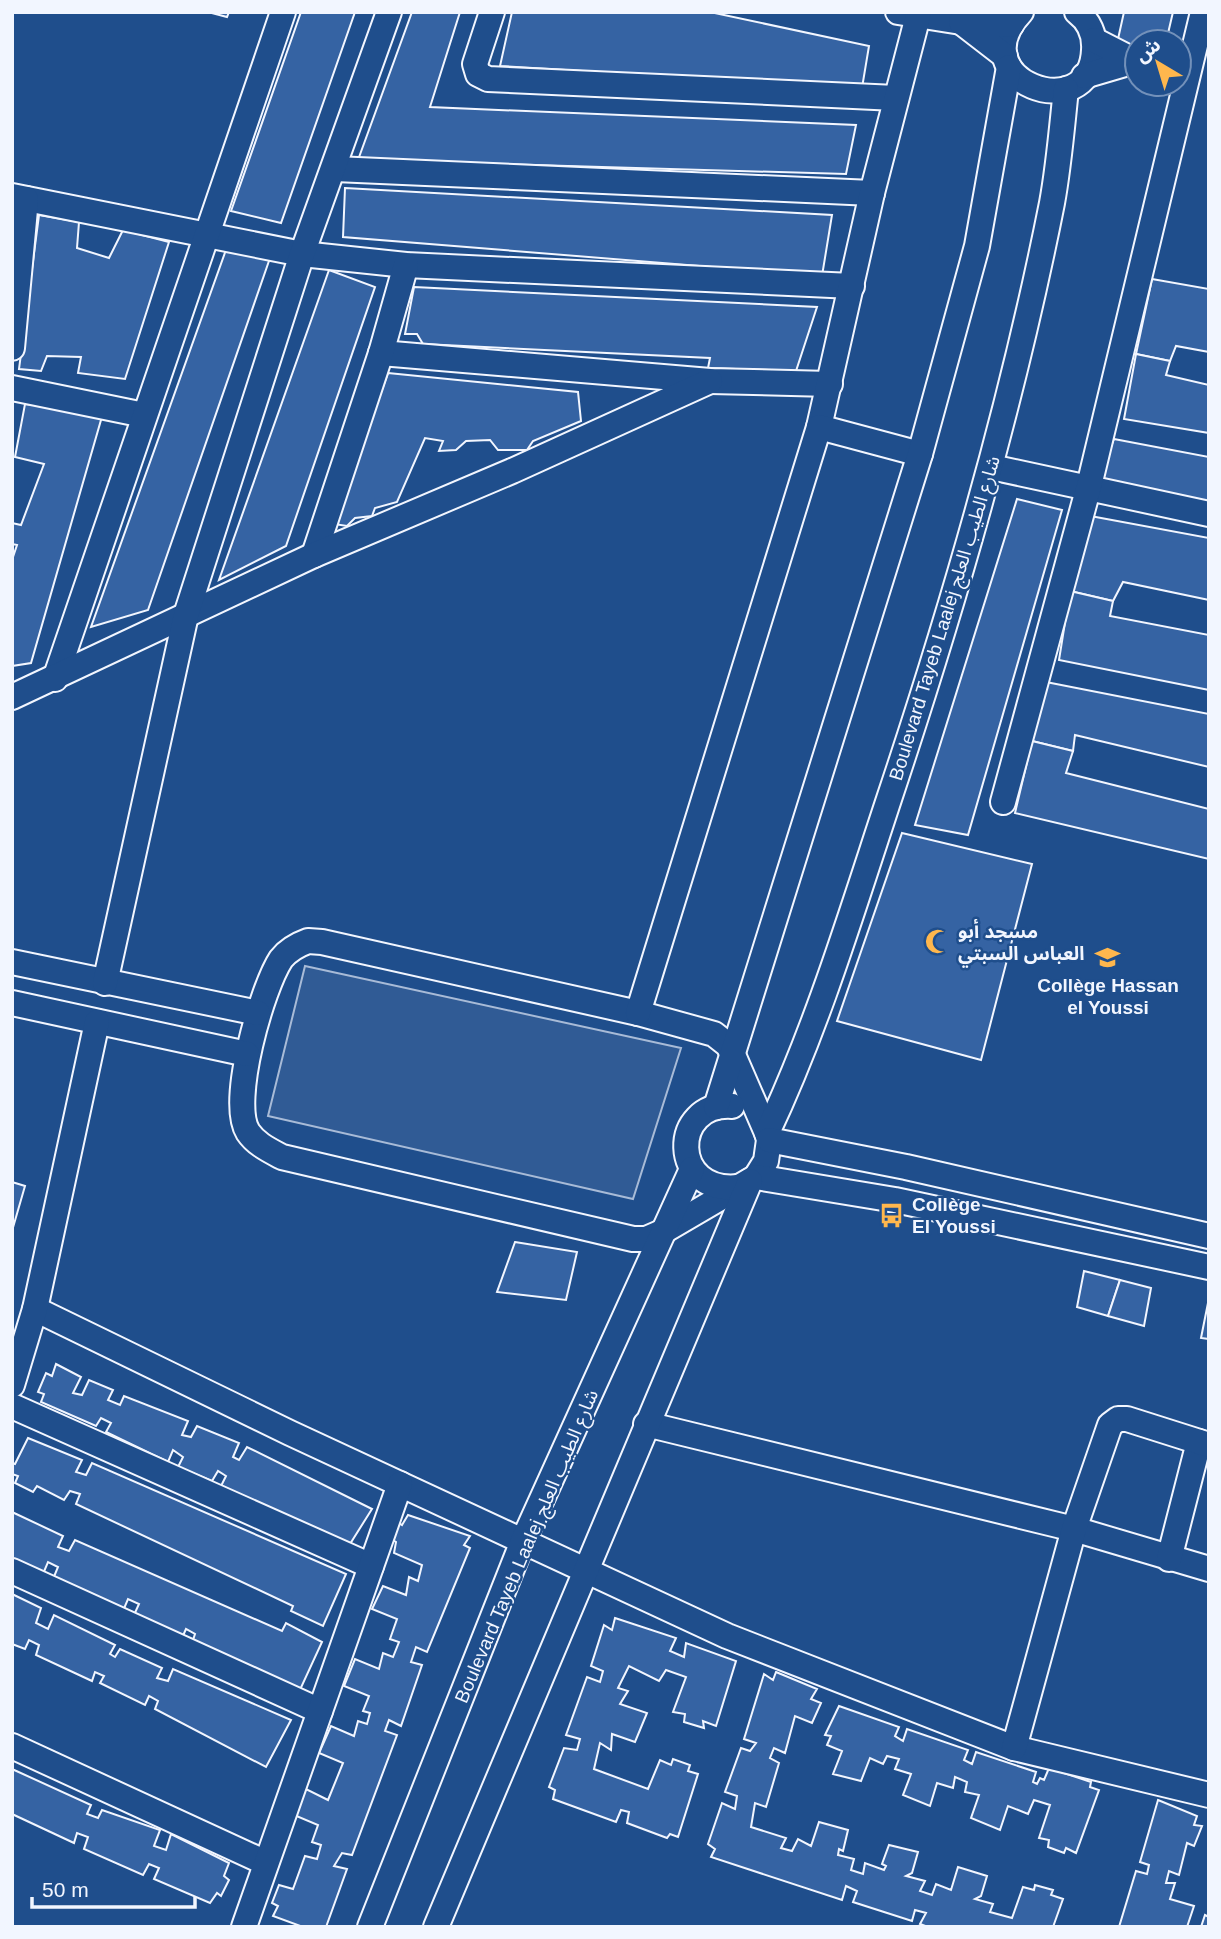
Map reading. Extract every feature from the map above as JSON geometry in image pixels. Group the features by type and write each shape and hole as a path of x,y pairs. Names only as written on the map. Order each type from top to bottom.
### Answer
{"street":[{"path":"55,679 283,12"},
{"path":"105,983 186,615 302,254 335,169 389,12"},
{"path":"492,12 475,64 478,75 488,79 896,98"},
{"path":"1193,68 1203,12"},
{"path":"1080,13 1094,40 1123,54"},
{"path":"638,1013 819,427 896,98 912,14 961,22 1018,15"},
{"path":"716,1107 734,1057 920,454 977,246 1007,62 1005,40 1018,15"},
{"path":"961,22 1007,62 1019,80 1034,89 1050,92 1123,66"},
{"name":"Boulevard Tayeb Laalej شارع الطيب العلج","path":"766,1132 786,1092 838,955 919,711 991,467 1052,201 1075,83 1094,53 1094,40"},
{"path":"1003,802 1089,486 1186,98"},
{"path":"335,169 872,193"},
{"path":"12,348 19,198 209,233 302,254 406,265 852,286"},
{"path":"314,555 381,353 406,265"},
{"path":"381,353 710,381 830,384"},
{"path":"12,697 314,555 512,471 710,381"},
{"path":"12,388 144,415"},
{"path":"819,427 920,454"},
{"path":"991,467 1209,514"},
{"path":"436,1927 748,1182 766,1161 766,1132 727,1045 714,1034 638,1013 308,941 293,947 281,960 258,1013 247,1054 243,1118 247,1131 260,1146 282,1157 565,1226 633,1239 646,1239 662,1232 748,1182"},
{"path":"12,962 258,1013"},
{"path":"12,1003 247,1054"},
{"path":"12,1385 35,1309 97,1022"},
{"path":"1209,1236 766,1132 742,1108 716,1107 695,1120 685,1144 692,1169 712,1185 748,1182 895,1200 1209,1267"},
{"name":"Boulevard Tayeb Laalej شارع الطيب العلج","path":"370,1927 523,1541 692,1169"},
{"path":"35,1309 400,1484 727,1636 1014,1748 1092,1769 1209,1795"},
{"path":"12,1406 371,1566"},
{"path":"1014,1748 1074,1530 1105,1436 1110,1425 1118,1419 1127,1419 1204,1444 1169,1559"},
{"path":"646,1424 1074,1530 1209,1569"},
{"path":"244,1927 400,1484"},
{"path":"12,1571 320,1711"},
{"path":"12,1746 266,1863"}],"shaded area":[{"path":"305,966 681,1048 633,1199 268,1116"}],"building":[{"path":"208,12 229,12 227,17"},
{"path":"301,12 355,12 281,223 231,211"},
{"path":"412,12 460,12 430,107 856,125 846,174 358,160"},
{"path":"512,12 710,12 869,46 862,88 500,66"},
{"path":"1124,12 1173,12 1169,28 1123,28 1123,42 1118,39"},
{"path":"345,188 832,215 822,276 343,237"},
{"path":"39,215 79,222 77,248 109,258 123,230 169,242 125,379 78,373 81,357 47,356 41,371 19,369"},
{"path":"227,247 270,258 148,610 91,627"},
{"path":"329,270 375,287 286,546 219,580"},
{"path":"1152,279 1209,289 1209,352 1176,346 1170,361 1136,354"},
{"path":"414,287 817,307 796,371 708,368 710,358 423,344 417,334 405,334"},
{"path":"1136,354 1170,361 1166,375 1209,385 1209,433 1124,419"},
{"path":"388,373 578,392 581,421 533,441 527,450 498,450 490,440 466,441 456,450 439,451 443,441 425,438 397,502 375,508 372,516 355,518 347,526 334,524"},
{"path":"25,404 103,413 31,663 12,666 12,560 17,545 12,544 12,523 21,525 44,464 15,457"},
{"path":"1114,439 1209,457 1209,503 1098,480"},
{"path":"1017,499 1062,510 968,835 915,825"},
{"path":"1085,515 1209,538 1209,600 1123,582 1113,601 1070,591"},
{"path":"1070,591 1113,601 1110,616 1209,635 1209,690 1059,660"},
{"path":"1046,682 1209,714 1209,767 1075,735 1073,751 1032,741"},
{"path":"1032,741 1073,751 1066,773 1209,809 1209,859 1015,813"},
{"name":"مسجد أبو العباس السبتي","path":"902,833 1032,864 981,1060 837,1021"},
{"path":"12,1182 25,1186 12,1231"},
{"path":"515,1242 577,1252 566,1300 497,1292"},
{"path":"1084,1271 1120,1280 1108,1316 1077,1307"},
{"path":"1120,1280 1151,1288 1144,1326 1108,1316"},
{"path":"1209,1298 1209,1339 1201,1338"},
{"path":"56,1364 81,1377 73,1393 82,1395 89,1380 113,1390 108,1400 120,1405 124,1396 188,1421 182,1435 191,1437 197,1426 239,1443 233,1457 239,1460 247,1447 372,1509 350,1544 221,1486 226,1476 218,1471 212,1481 178,1467 183,1457 173,1450 168,1462 106,1432 111,1423 101,1418 96,1426 41,1402 44,1394 38,1392 46,1373 52,1376"},
{"path":"28,1438 82,1460 76,1472 86,1475 92,1463 346,1574 323,1626 291,1611 293,1606 76,1504 80,1494 70,1491 64,1500 37,1486 33,1492 15,1483 18,1476 12,1474 12,1463 15,1464"},
{"path":"12,1512 63,1536 58,1547 69,1551 75,1540 282,1631 286,1623 322,1642 299,1692 192,1643 195,1634 186,1629 182,1638 133,1617 139,1604 128,1599 123,1611 53,1579 58,1567 48,1562 43,1574 12,1559"},
{"path":"408,1515 470,1536 464,1545 470,1548 427,1652 416,1647 411,1662 422,1665 401,1726 389,1720 385,1731 397,1735 352,1855 342,1853 334,1866 347,1869 326,1927 303,1927 273,1916 278,1906 272,1903 279,1885 293,1889 305,1856 317,1859 321,1845 312,1842 318,1825 294,1815 306,1789 328,1800 343,1763 319,1753 331,1726 354,1736 358,1721 367,1724 370,1713 363,1711 369,1696 344,1686 355,1659 379,1669 383,1653 393,1657 399,1642 390,1639 397,1619 372,1609 383,1586 406,1595 409,1577 418,1581 422,1565 394,1553 396,1542 391,1539 399,1523 402,1525"},
{"path":"12,1594 41,1608 36,1623 48,1629 54,1615 115,1645 110,1654 115,1657 120,1649 162,1668 157,1678 168,1681 173,1669 291,1720 266,1767 155,1709 158,1701 149,1696 145,1705 100,1683 104,1676 95,1672 92,1681 36,1655 39,1645 29,1640 25,1649 12,1644"},
{"path":"615,1618 676,1638 670,1651 684,1657 686,1643 736,1661 716,1726 703,1721 704,1728 684,1722 685,1714 673,1712 686,1677 666,1670 659,1681 629,1666 618,1688 628,1691 620,1704 647,1713 635,1742 612,1734 611,1750 600,1743 594,1769 648,1789 660,1760 671,1765 673,1759 690,1765 688,1771 698,1774 678,1837 670,1834 667,1838 627,1823 629,1812 621,1810 616,1822 553,1799 555,1790 549,1787 564,1748 577,1750 580,1739 566,1735 587,1677 600,1682 603,1671 591,1666 604,1625 612,1630"},
{"path":"776,1672 817,1689 811,1699 821,1703 812,1723 795,1716 785,1753 774,1748 770,1758 779,1763 766,1807 755,1803 751,1827 786,1838 781,1848 792,1851 798,1839 811,1846 819,1822 848,1830 843,1851 839,1849 838,1855 854,1859 851,1870 863,1874 865,1863 884,1870 886,1866 882,1864 889,1845 918,1852 912,1873 906,1876 925,1881 920,1891 932,1895 936,1884 951,1890 958,1867 987,1876 981,1896 975,1899 993,1904 990,1912 1012,1918 1023,1887 1034,1890 1035,1885 1053,1890 1051,1895 1063,1899 1053,1927 928,1927 920,1924 926,1913 915,1910 912,1921 853,1902 857,1891 846,1886 842,1900 711,1857 715,1849 708,1844 722,1803 735,1809 737,1796 725,1792 741,1748 750,1751 756,1743 744,1739 764,1674 773,1680"},
{"path":"839,1706 899,1727 895,1736 903,1741 907,1729 968,1750 964,1760 972,1764 976,1752 1036,1772 1033,1782 1037,1784 1040,1778 1044,1780 1049,1768 1091,1782 1090,1787 1099,1790 1076,1853 1066,1848 1064,1853 1048,1847 1049,1840 1039,1838 1050,1805 1034,1800 1028,1814 1008,1806 1000,1830 971,1818 979,1795 965,1792 967,1782 955,1777 953,1788 937,1783 930,1806 903,1795 911,1774 895,1769 899,1759 887,1756 883,1764 870,1758 861,1781 833,1774 842,1751 827,1745 831,1736 825,1735"},
{"path":"12,1769 91,1805 87,1814 98,1818 102,1810 160,1830 154,1846 166,1850 171,1834 229,1863 224,1876 229,1880 221,1896 217,1893 210,1903 154,1879 159,1868 149,1864 143,1875 84,1849 88,1837 77,1833 74,1843 12,1814"},
{"path":"1158,1800 1197,1816 1194,1825 1202,1826 1194,1846 1187,1843 1179,1875 1169,1871 1166,1883 1175,1883 1170,1899 1194,1906 1187,1927 1119,1927 1136,1871 1147,1874 1149,1865 1140,1862"},
{"path":"1205,1915 1209,1917 1209,1927 1201,1927"}],"place":[{"name":"مسجد أبو العباس السبتي","path":"938,942"},
{"name":"Collège Hassan el Youssi","path":"1108,957"},
{"name":"Collège El Youssi","path":"892,1215"}]}
